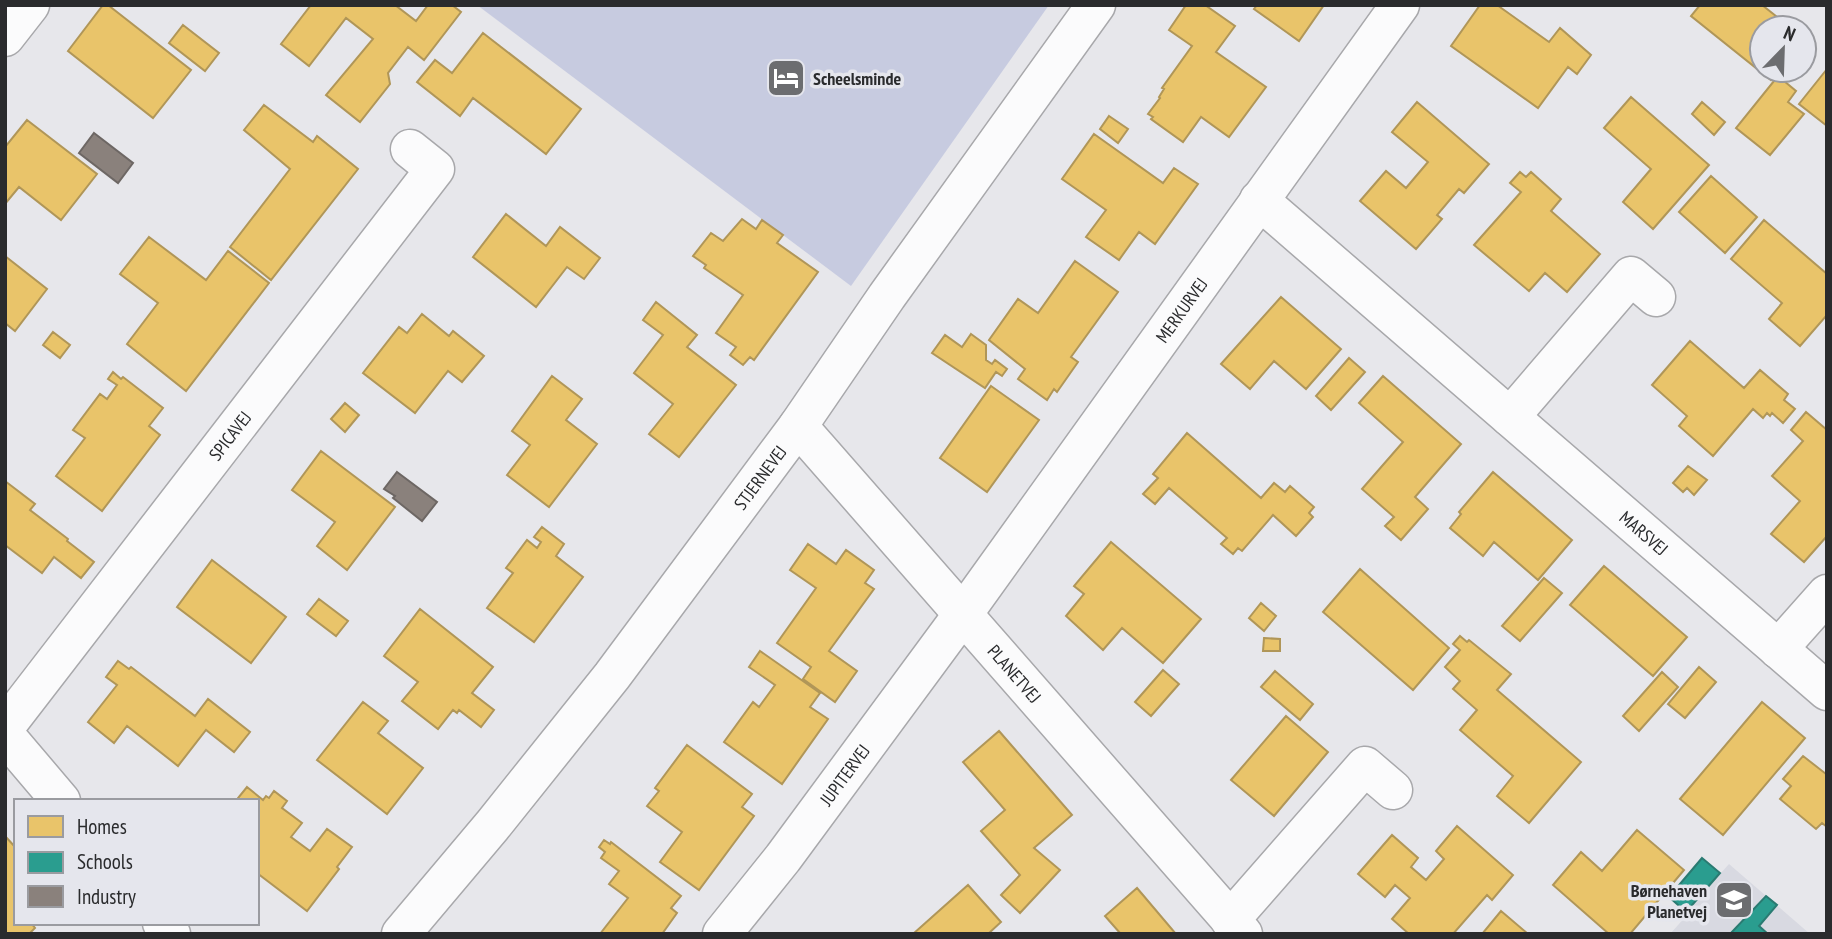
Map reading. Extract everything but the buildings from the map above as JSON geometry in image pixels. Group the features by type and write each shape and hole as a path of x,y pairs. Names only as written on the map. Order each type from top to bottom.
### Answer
{"street":[{"path":"5,37 30,5"},
{"name":"STJERNEVEJ","path":"401,934 499,818 612,676 799,426 887,296 1097,5"},
{"name":"MERKURVEJ","path":"963,614 1400,5"},
{"name":"SPICAVEJ","path":"5,727 435,169 410,149"},
{"name":"MARSVEJ","path":"1259,200 1827,691"},
{"path":"1510,417 1631,276 1656,297"},
{"name":"PLANETVEJ","path":"799,426 1237,927 1365,766 1393,790"},
{"path":"1778,649 1827,594"},
{"name":"JUPITERVEJ","path":"722,934 796,840 963,614"},
{"path":"5,735 59,799"}],"shaded area":[{"name":"Scheelsminde","path":"477,5 1049,5 851,286"},
{"name":"Børnehaven Planetvej","path":"1729,864 1810,934 1670,934"}],"place":[{"name":"Scheelsminde","path":"786,78"},
{"name":"Børnehaven Planetvej","path":"1734,900"}]}
